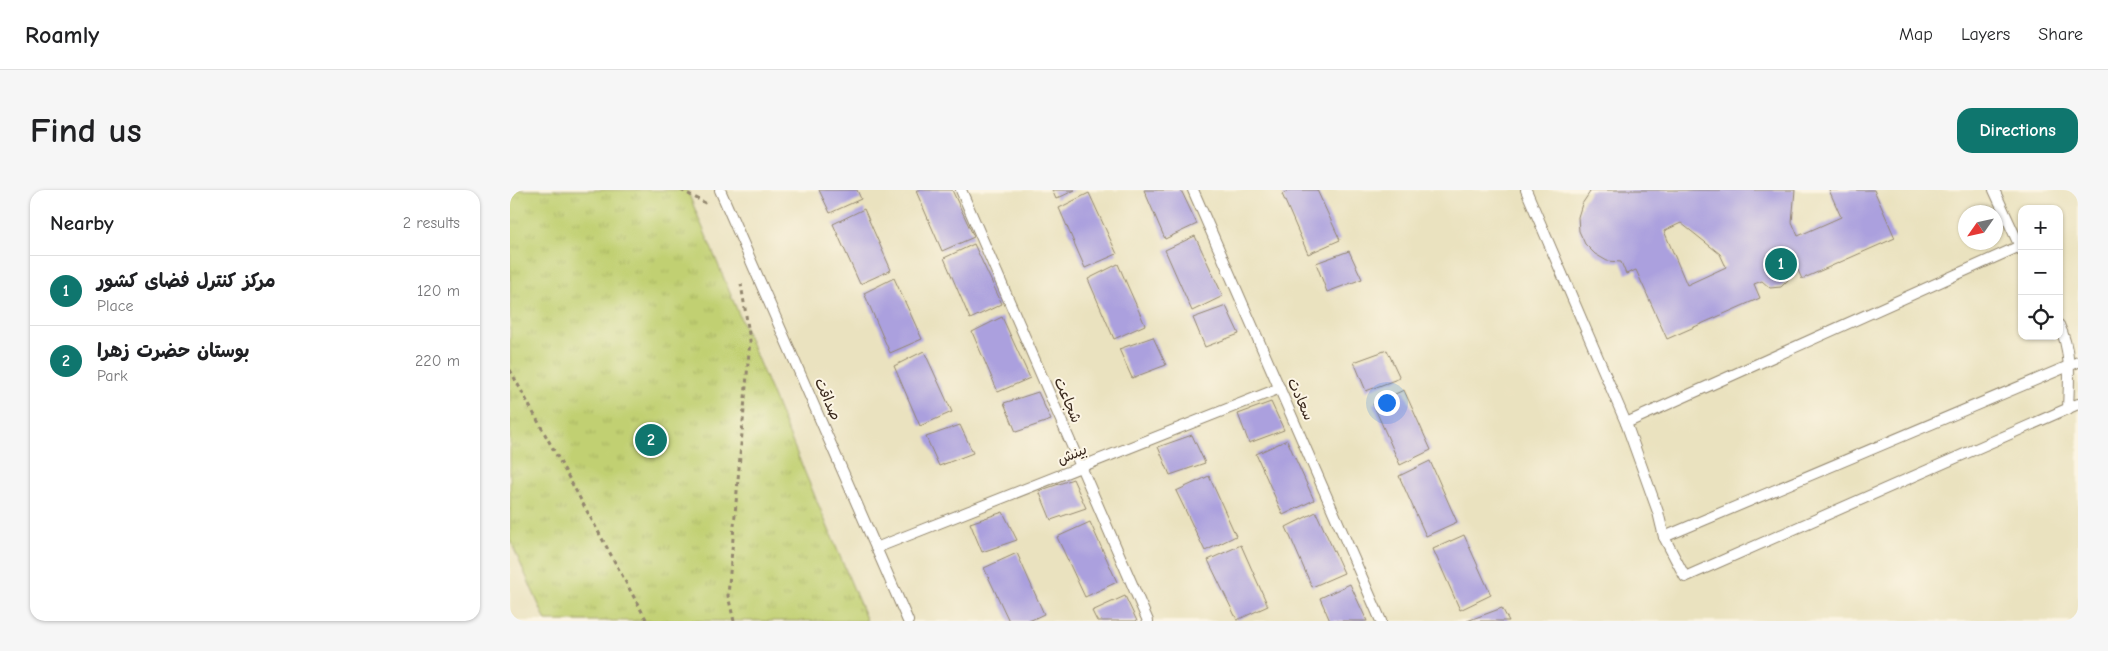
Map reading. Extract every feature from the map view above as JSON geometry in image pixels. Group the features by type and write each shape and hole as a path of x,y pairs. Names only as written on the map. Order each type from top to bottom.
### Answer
{"lane":[{"name":"صداقت","path":"720,190 908,621"},
{"name":"شجاعت","path":"961,190 1148,621"},
{"name":"سعادت","path":"1193,190 1381,621"},
{"path":"1526,190 1626,423 1658,512 1664,537 1685,577 2078,404"},
{"path":"1994,190 2018,242"},
{"path":"1626,423 2018,249"},
{"path":"2063,333 2074,363 2068,409"},
{"path":"1664,537 2074,363"},
{"name":"بینش","path":"876,548 1280,388"}],"path":[{"path":"680,190 731,217"},
{"path":"734,621 728,596 750,340 741,283"},
{"path":"510,370 647,621"}],"green space":[{"path":"510,190 687,190 867,621 546,621 510,540"}],"building":[{"path":"819,190 857,190 861,199 830,213"},
{"path":"917,190 952,190 974,237 942,251"},
{"path":"1052,190 1075,190 1056,199"},
{"path":"1144,190 1181,190 1197,224 1165,239"},
{"path":"1290,190 1317,190 1340,240 1308,254 1282,194"},
{"path":"1589,190 1795,190 1792,222 1798,236 1841,217 1829,190 1874,190 1895,238 1802,279 1796,266 1788,269 1788,280 1781,287 1770,288 1762,281 1754,284 1760,298 1667,339 1636,270 1626,274 1621,262 1607,261 1595,254 1585,244 1579,231 1578,217 1582,204 1590,192","holes":["1681,223 1720,254 1726,267 1687,285 1664,231"]},
{"path":"1089,193 1117,254 1085,268 1059,208"},
{"path":"864,209 891,270 860,284 833,224"},
{"path":"1195,236 1223,296 1192,311 1165,250"},
{"path":"974,244 1002,304 970,319 944,258"},
{"path":"1349,251 1362,279 1327,292 1316,263"},
{"path":"1118,264 1145,325 1114,339 1088,279"},
{"path":"894,278 922,339 890,353 864,293"},
{"path":"1226,306 1239,334 1205,347 1193,318"},
{"path":"1002,317 1030,378 998,392 972,332"},
{"path":"1153,337 1166,365 1132,378 1119,349"},
{"path":"1387,350 1400,378 1366,391 1354,362"},
{"path":"924,351 952,412 920,426 894,366"},
{"path":"1404,390 1431,450 1400,465 1373,404"},
{"path":"1038,392 1051,420 1016,432 1004,403"},
{"path":"1271,402 1284,430 1249,443 1238,414"},
{"path":"960,425 973,453 939,466 926,437"},
{"path":"1192,435 1205,463 1170,475 1158,447"},
{"path":"1287,440 1314,500 1283,515 1256,454"},
{"path":"1430,461 1457,522 1426,536 1399,476"},
{"path":"1209,476 1236,536 1205,551 1176,491"},
{"path":"1073,479 1086,508 1051,520 1039,491"},
{"path":"1003,512 1017,540 982,552 970,523"},
{"path":"1316,512 1344,573 1312,587 1286,527"},
{"path":"1090,522 1117,582 1085,597 1057,537"},
{"path":"1464,535 1491,595 1460,610 1433,549"},
{"path":"1241,545 1268,606 1237,620 1208,560"},
{"path":"1017,553 1044,614 1029,621 1009,621 984,568"},
{"path":"1350,584 1367,621 1330,621 1320,598"},
{"path":"1125,596 1137,621 1097,621 1092,611"},
{"path":"1502,608 1509,621 1467,621"}],"place":[{"name":"مرکز کنترل فضای کشور","path":"1781,264"},
{"name":"بوستان حضرت زهرا","path":"651,440"}]}
